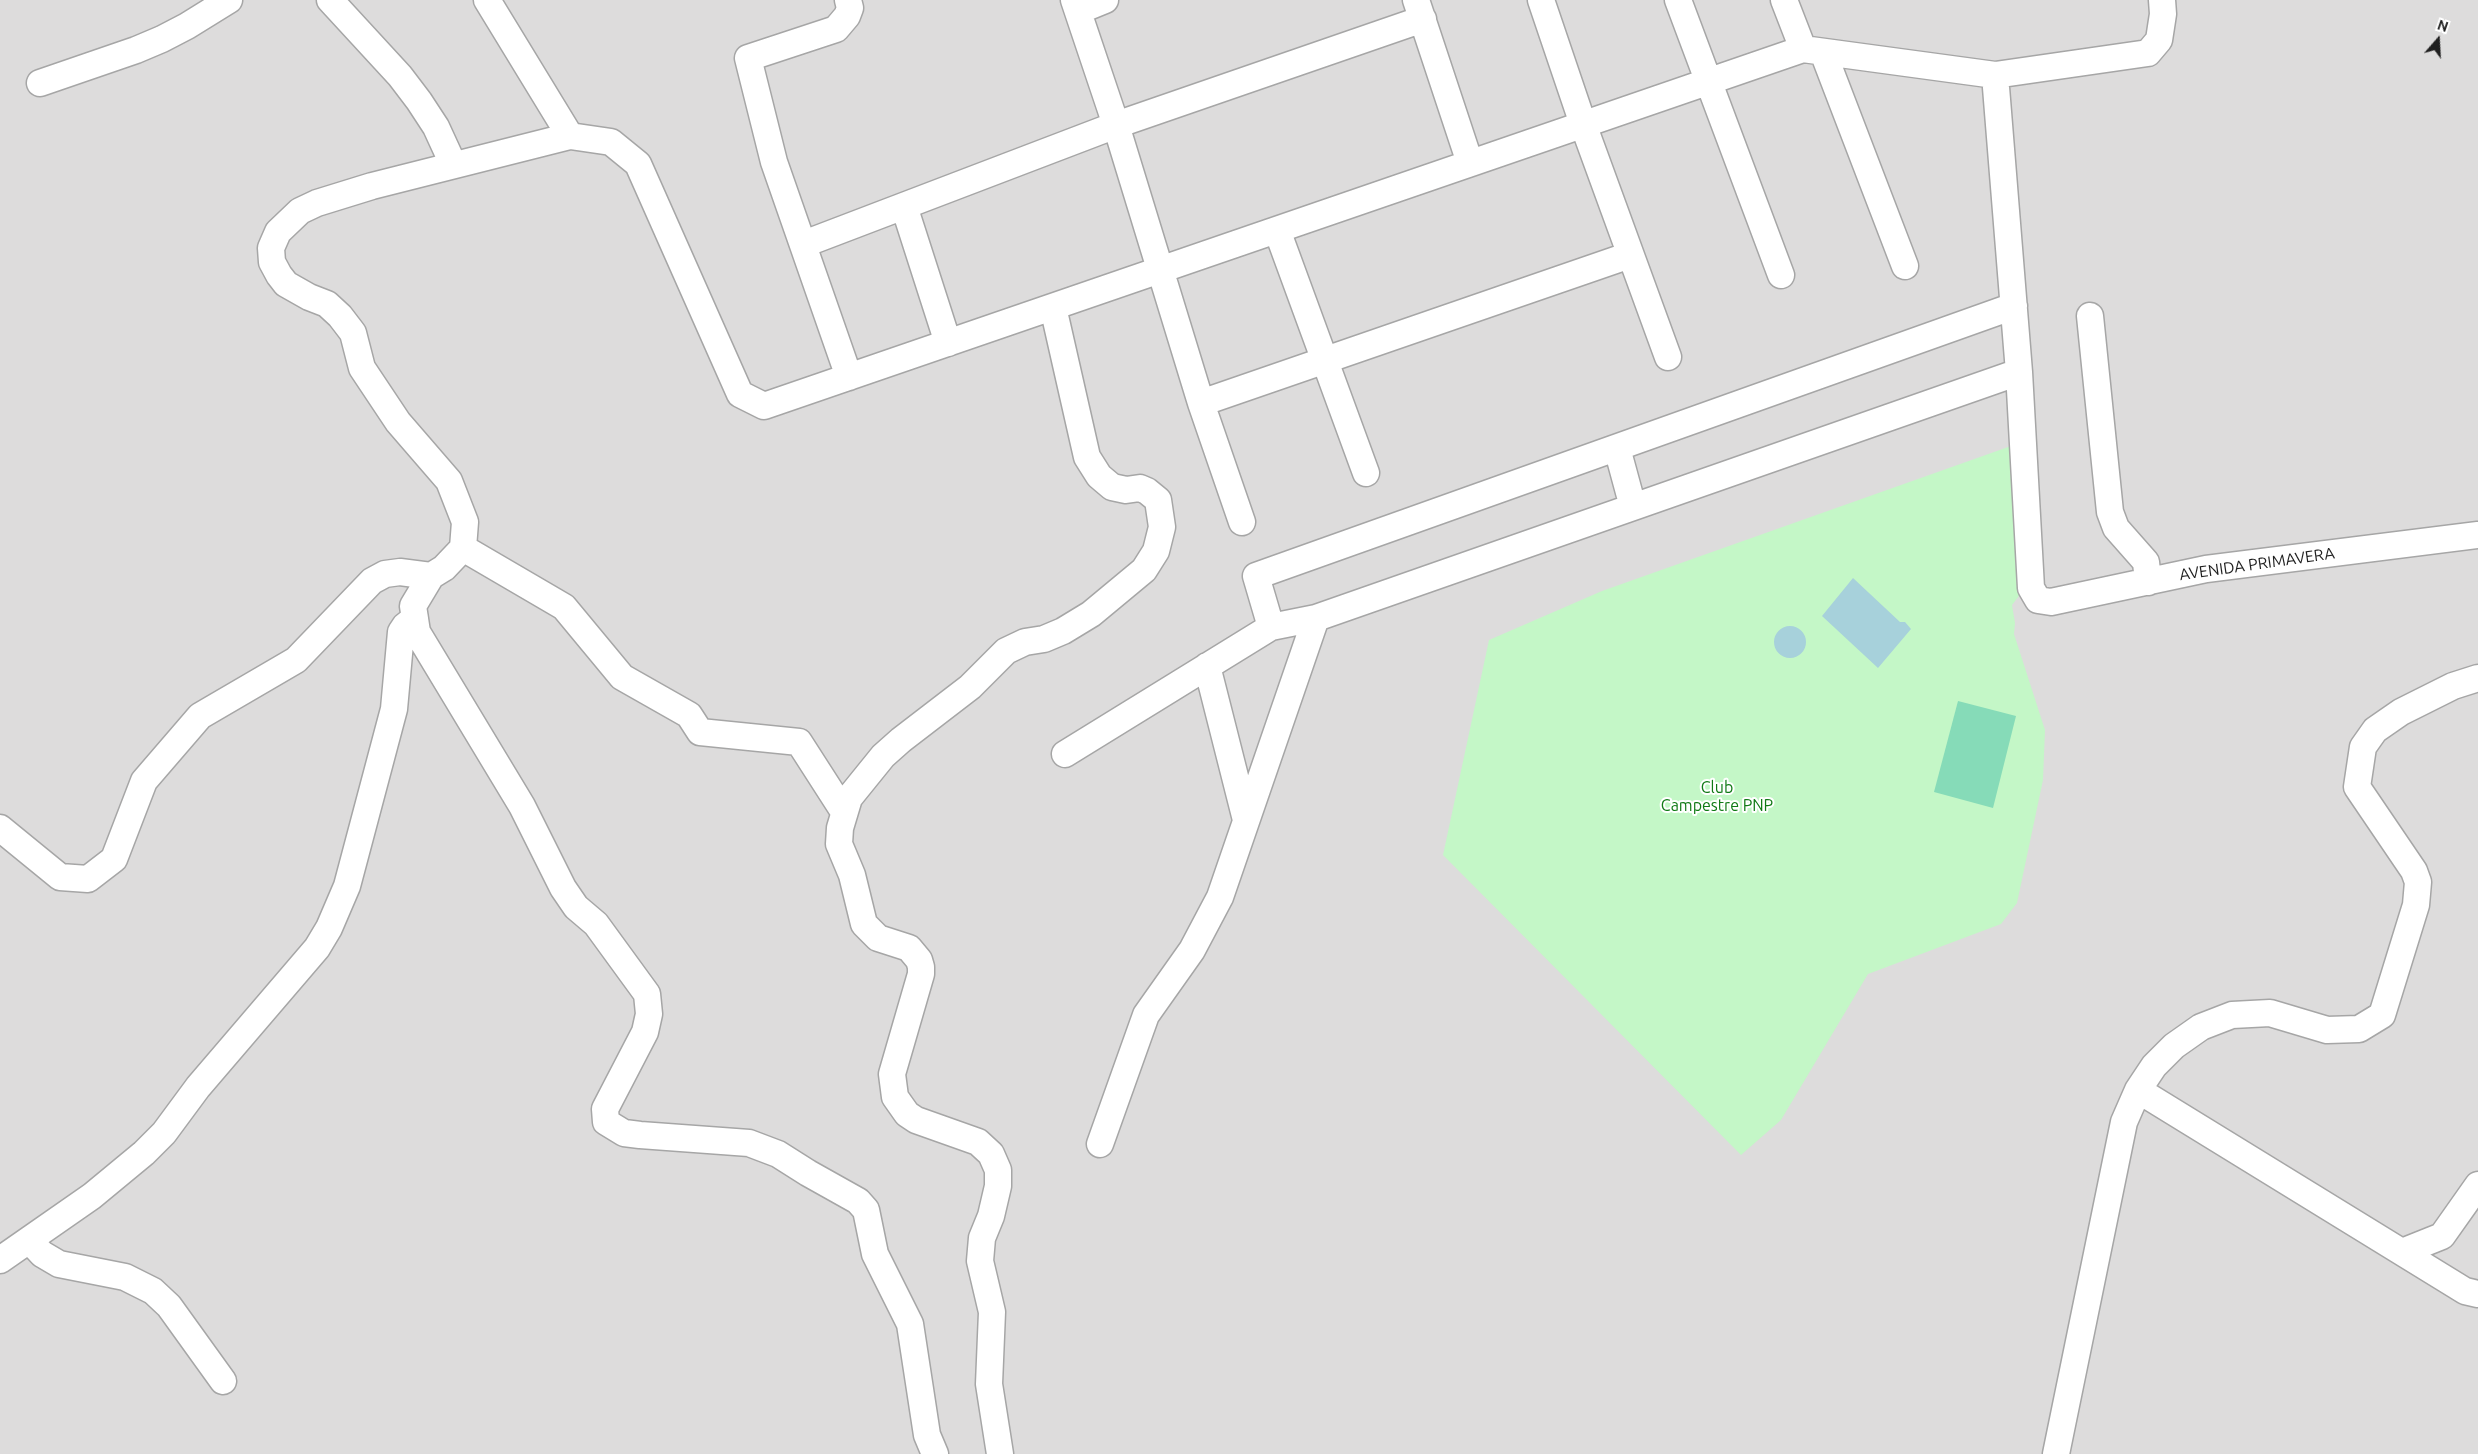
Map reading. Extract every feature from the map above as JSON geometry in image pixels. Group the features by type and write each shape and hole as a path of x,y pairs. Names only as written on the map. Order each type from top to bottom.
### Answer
{"street":[{"path":"40,83 154,42 187,26 228,0"},
{"path":"330,0 400,76 419,101 436,127 454,164"},
{"path":"487,0 570,136"},
{"path":"848,0 850,8 847,16 836,29 748,58 774,162 849,377"},
{"path":"1105,0 1076,5 1162,269 1201,403 1242,522"},
{"path":"1541,0 1583,124 1668,357"},
{"path":"1678,0 1781,275"},
{"path":"1784,0 1813,50 1905,266"},
{"path":"935,1454 927,1435 910,1324 876,1254 866,1210 858,1201 808,1174 778,1154 749,1143 624,1133 606,1122 605,1109 645,1032 648,1014 647,994 596,924 576,907 563,888 522,806 417,632 413,606 431,576 444,568 463,548 465,522 449,482 398,422 362,368 353,333 340,316 327,304 309,297 286,284 272,262 271,248 278,232 300,211 317,203 454,164 570,136 611,142 638,164 740,394 764,406 1708,81 1813,50 1995,75 2148,53 2159,40 2163,14 2162,0"},
{"path":"804,244 1420,10 1470,163"},
{"path":"1065,754 1271,627 1316,618 2019,372 1995,75"},
{"path":"904,206 948,343"},
{"path":"1277,230 1366,473"},
{"path":"1201,403 1630,255"},
{"path":"1271,627 1256,576 2014,306"},
{"path":"1000,1454 989,1384 992,1312 980,1261 982,1238 991,1216 998,1186 998,1170 991,1154 978,1142 916,1120 907,1114 895,1097 892,1074 921,974 921,967 919,960 910,948 878,938 864,924 852,875 839,844 844,812 858,786 884,756 921,724 970,688 1006,651 1025,642 1044,639 1077,623 1144,570 1156,551 1162,527 1158,500 1140,488 1126,490 1112,487 1099,476 1087,458 1053,307"},
{"path":"2090,316 2110,512 2116,528 2146,562 2148,582"},
{"name":"AVENIDA PRIMAVERA","path":"2019,372 2031,588 2038,600 2051,602 2206,569 2478,535"},
{"path":"1617,448 1633,507"},
{"path":"463,548 564,607 622,676 689,715 700,732 799,742 844,812"},
{"path":"0,828 60,877 88,879 114,859 144,781 200,716 296,660 372,582 385,574 400,572 431,576"},
{"path":"0,1260 119,1176 144,1153 164,1133 198,1087 317,948 329,928 347,886 394,709 402,632 405,626 415,618"},
{"path":"1100,1144 1146,1015 1192,950 1220,897 1316,618"},
{"path":"1207,666 1246,820"},
{"path":"2056,1454 2124,1122 2138,1090 2154,1066 2174,1046 2201,1027 2232,1015 2270,1013 2327,1030 2359,1029 2382,1015 2416,905 2418,882 2414,871 2357,787 2363,747 2375,730 2401,712 2453,686 2478,678"},
{"path":"2138,1090 2465,1291 2478,1294"},
{"path":"2402,1252 2442,1236 2478,1185"},
{"path":"29,1240 42,1254 59,1264 125,1277 153,1291 169,1306 222,1381"}],"shaded area":[{"path":"0,0 2478,0 2478,1454 0,1454"}],"green space":[{"name":"Club Campestre PNP","path":"2011,446 2025,588 2012,605 2015,623 2014,634 2045,730 2043,780 2017,903 2001,924 1868,974 1781,1120 1741,1155 1443,855 1489,640 1602,591"},
{"path":"1958,701 2016,716 1993,808 1934,792"}],"water":[{"path":"1853,578 1900,622 1905,622 1911,629 1878,668 1822,616"},
{"path":"1790,626 1801,631 1806,642 1801,653 1790,658 1779,653 1774,642 1779,631"}]}
